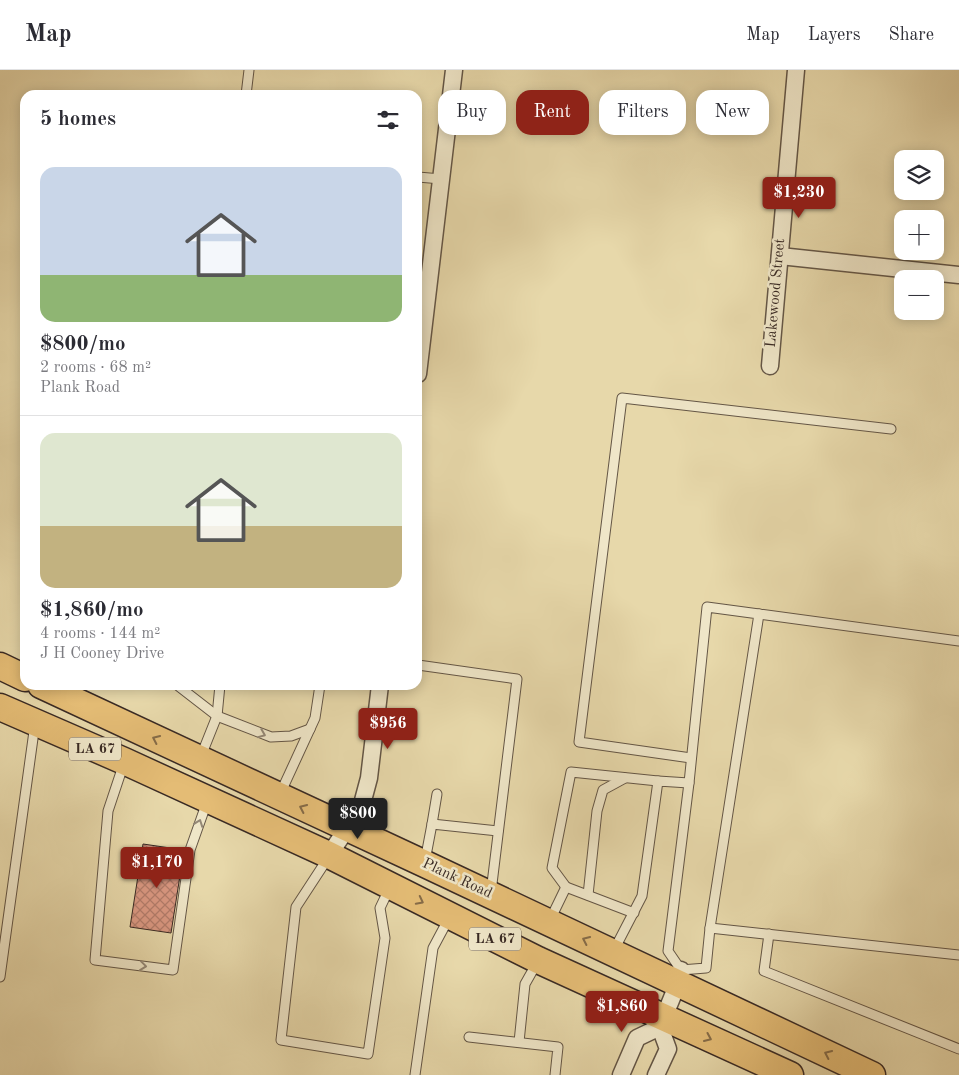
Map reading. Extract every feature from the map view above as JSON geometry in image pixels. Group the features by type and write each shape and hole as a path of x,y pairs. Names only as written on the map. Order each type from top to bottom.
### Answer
{"main road":[{"path":"0,666 20,676"},
{"name":"Plank Road","path":"52,690 613,952 680,977 872,1075"},
{"name":"LA 67","path":"0,707 124,761 329,855 662,1023 790,1075"}],"street":[{"path":"422,340 454,70"},
{"name":"Lakewood Street","path":"770,366 796,70"},
{"path":"780,256 959,275"},
{"path":"329,855 361,808 369,778 379,690"},
{"path":"656,1075 668,1049 662,1023 680,977"},
{"path":"621,1075 637,1038 662,1023"}],"lane":[{"path":"247,90 249,70"},
{"path":"422,177 441,179"},
{"path":"691,758 579,742 622,398 890,429"},
{"path":"759,614 710,928 706,968 680,977 668,951 689,783 707,607 759,614 959,641"},
{"path":"422,667 517,679 490,895"},
{"path":"183,690 217,716 271,737 290,736 310,729"},
{"path":"200,759 217,716 220,690"},
{"path":"278,796 315,718 319,690"},
{"path":"0,977 36,723"},
{"path":"124,761 108,811 95,960 173,970 190,850 208,800"},
{"path":"634,913 566,887 552,868 571,772 689,783"},
{"path":"588,895 597,811 603,790 625,778"},
{"path":"613,952 642,896 658,781"},
{"path":"425,864 437,794"},
{"path":"432,824 498,831"},
{"path":"329,855 296,907 281,1040 368,1054 385,938 380,908 390,886"},
{"path":"549,922 566,887"},
{"path":"415,1075 433,948 450,916"},
{"path":"710,928 959,955"},
{"path":"769,934 764,971 959,1049"},
{"path":"519,1042 525,984 538,960"},
{"path":"469,1037 558,1047 555,1075"}],"building":[{"path":"143,844 184,850 171,933 130,927"}]}
